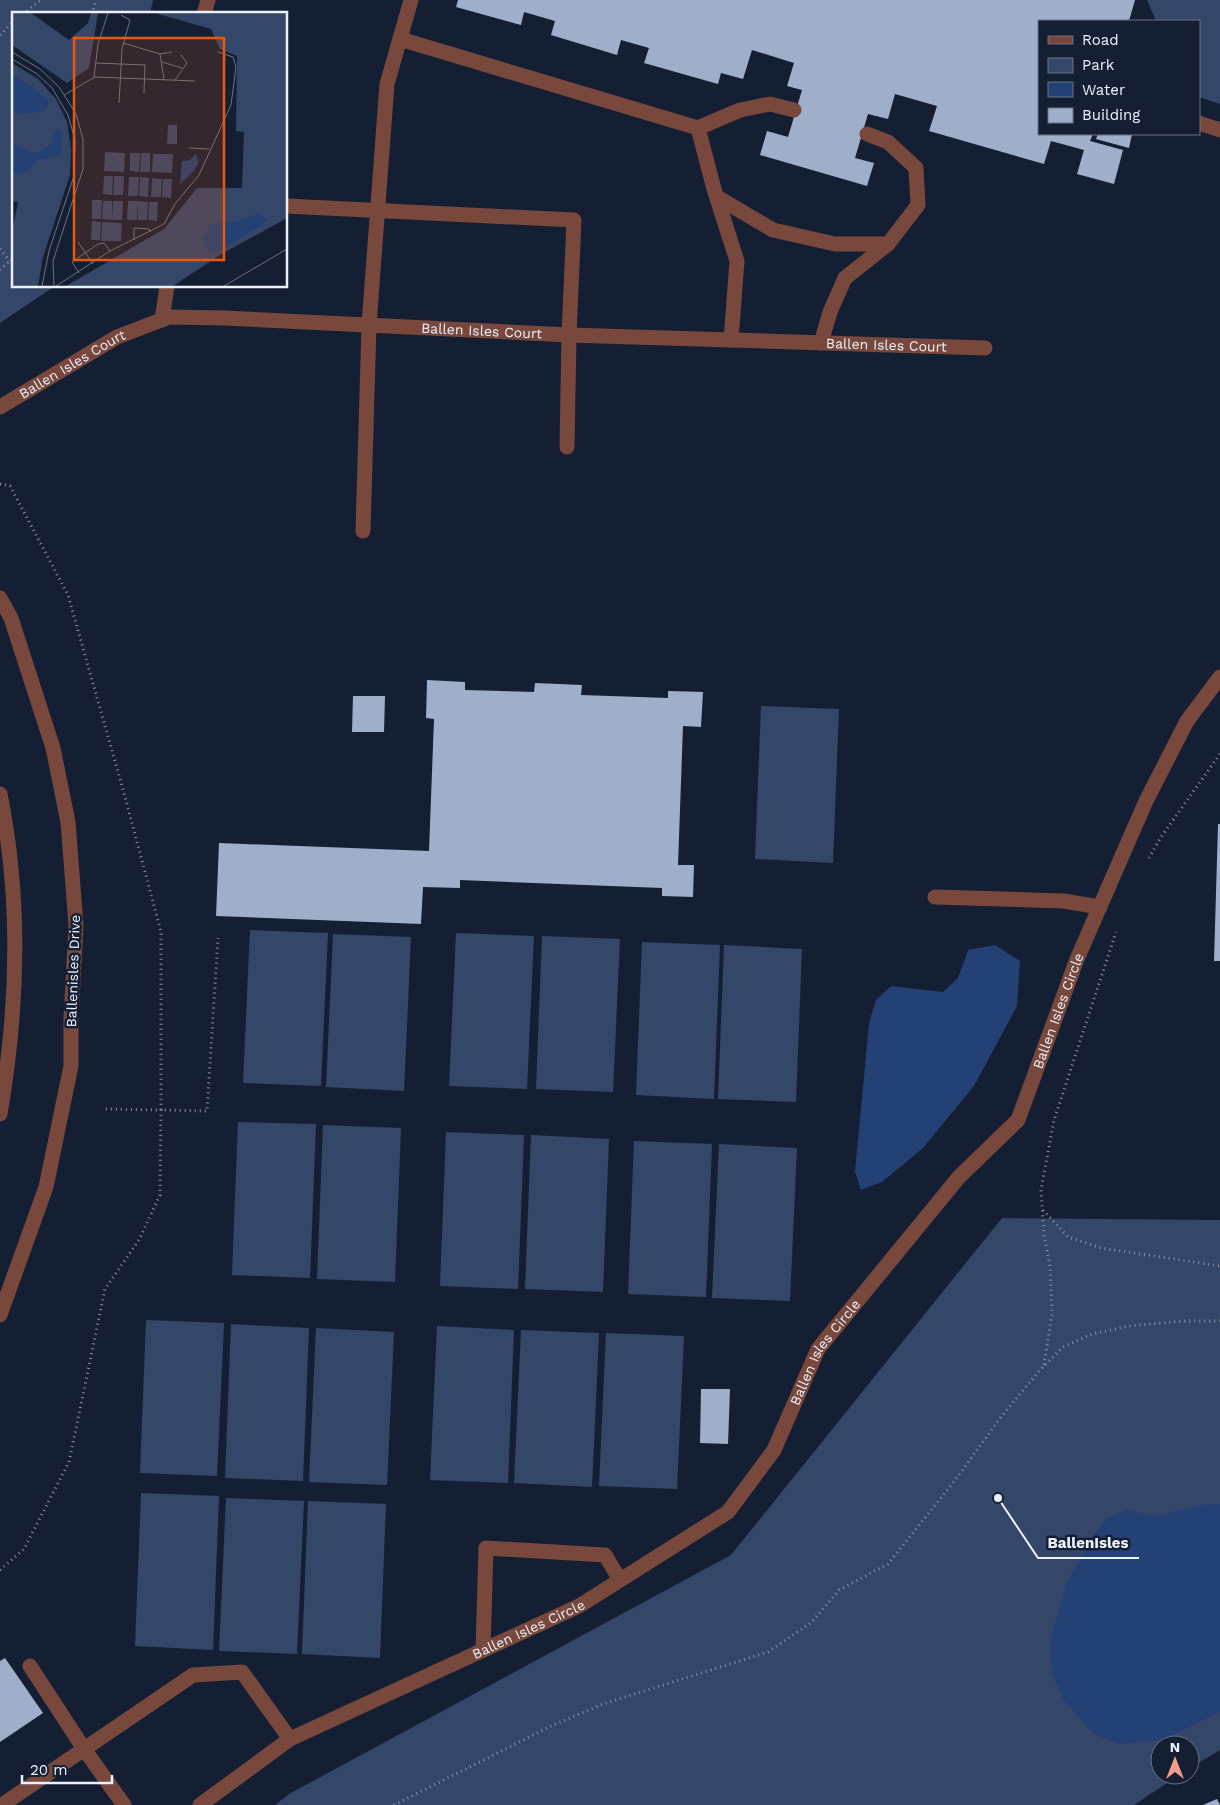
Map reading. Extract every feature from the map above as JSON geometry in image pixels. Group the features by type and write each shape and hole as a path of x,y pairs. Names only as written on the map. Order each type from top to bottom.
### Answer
{"street":[{"path":"363,531 369,325 387,84 411,0"},
{"path":"400,39 698,128 740,110 770,104 794,110"},
{"path":"1200,123 1220,130"},
{"path":"698,128 737,261 731,340"},
{"path":"821,343 830,312 845,278 888,244 918,205 916,168 888,142 868,134"},
{"path":"717,197 773,230 834,244 888,244"},
{"path":"288,206 574,220 569,335 568,447"},
{"path":"162,320 167,288"},
{"name":"Ballen Isles Court","path":"0,407 117,337 169,318 225,318 569,335 985,348"},
{"name":"Ballenisles Drive","path":"0,598 11,618 52,748 68,822 76,925 71,1019 71,1066 46,1187 0,1315"},
{"name":"Ballen Isles Circle","path":"200,1805 290,1739 580,1606 728,1512 774,1450 818,1349 959,1177 1018,1120 1078,958 1146,802 1187,722 1220,676"},
{"path":"0,794 8,831 16,933 7,1073 0,1114"},
{"path":"935,897 1063,901 1100,907"},
{"path":"483,1650 486,1548 605,1555 620,1580"},
{"path":"30,1666 84,1749 124,1805"},
{"path":"2,1805 193,1675 242,1672 290,1739"}],"path":[{"path":"26,12 41,0"},
{"path":"0,35 12,23"},
{"path":"0,250 12,261 0,270"},
{"path":"0,484 10,486 68,595 124,792 161,932 160,1194 139,1240 105,1290 69,1462 24,1549 0,1570"},
{"path":"1147,861 1166,829 1220,754"},
{"path":"1044,1366 1052,1314 1050,1266 1044,1235 1041,1190 1054,1120 1117,930"},
{"path":"104,1109 207,1111 218,938"},
{"path":"1042,1210 1068,1237 1101,1248 1220,1266"},
{"path":"394,1805 551,1726 603,1704 768,1652 812,1622 839,1590 888,1564 956,1479 1001,1417 1044,1366 1063,1347 1092,1334 1148,1324 1220,1321"}],"green space":[{"path":"0,0 153,0 150,12 12,12 12,288 52,288 0,323"},
{"path":"1147,0 1220,0 1220,104 1200,97 1200,20 1156,20"},
{"path":"761,706 839,709 833,863 755,859"},
{"path":"250,930 328,933 321,1086 243,1083"},
{"path":"456,933 534,936 527,1089 449,1086"},
{"path":"333,934 411,937 404,1091 326,1087"},
{"path":"542,936 620,939 613,1092 536,1089"},
{"path":"642,942 720,945 714,1099 636,1095"},
{"path":"724,945 802,949 796,1102 718,1099"},
{"path":"238,1122 316,1124 310,1278 232,1275"},
{"path":"323,1125 401,1128 395,1282 317,1279"},
{"path":"446,1132 524,1135 518,1289 440,1286"},
{"path":"531,1135 609,1139 603,1292 525,1289"},
{"path":"634,1141 712,1144 706,1297 628,1294"},
{"path":"719,1144 797,1148 790,1301 712,1298"},
{"path":"1002,1218 1220,1220 1220,1750 1200,1762 1200,1735 1150,1735 1150,1785 1164,1785 1134,1805 275,1805 289,1794 731,1555"},
{"path":"146,1320 224,1323 217,1476 140,1473"},
{"path":"231,1324 309,1328 303,1481 225,1478"},
{"path":"437,1326 514,1330 508,1483 430,1480"},
{"path":"316,1328 394,1332 387,1485 309,1482"},
{"path":"521,1330 599,1333 592,1487 514,1483"},
{"path":"606,1333 684,1336 677,1489 599,1486"},
{"path":"141,1493 219,1496 213,1650 135,1646"},
{"path":"226,1498 304,1501 297,1654 219,1651"},
{"path":"308,1501 386,1504 380,1658 302,1654"}],"water":[{"path":"995,945 1020,961 1017,1006 974,1086 923,1148 882,1182 861,1190 855,1172 869,1023 876,1000 891,986 943,992 958,978 968,950"},
{"path":"1207,1504 1220,1504 1220,1712 1173,1735 1150,1735 1150,1741 1119,1744 1094,1734 1064,1701 1052,1672 1050,1642 1066,1583 1105,1519 1126,1510 1157,1516"}],"building":[{"path":"458,0 1135,0 1129,20 1038,20 1038,135 1093,135 1090,141 1123,150 1114,184 1077,174 1084,150 1051,141 1044,164 929,131 937,106 895,94 888,119 868,114 855,158 874,163 867,186 760,155 767,131 788,137 802,90 787,86 794,63 752,50 743,79 721,73 718,84 644,63 649,48 621,40 617,55 551,35 555,21 524,12 521,25 456,7"},
{"path":"1098,135 1132,135 1129,148 1096,139"},
{"path":"427,680 465,682 465,690 534,692 535,683 582,685 581,695 668,698 668,691 703,692 701,727 683,726 678,865 694,865 693,897 662,896 662,888 460,880 460,888 423,887 421,924 216,916 219,843 429,851 434,719 426,718"},
{"path":"353,696 385,696 384,732 352,732"},
{"path":"1218,824 1220,824 1220,961 1214,961"},
{"path":"701,1389 730,1389 728,1444 700,1443"},
{"path":"5,1658 43,1713 0,1742 0,1661"},
{"path":"1217,1799 1220,1805 1203,1805"}],"place":[{"name":"BallenIsles","path":"998,1498"}]}
